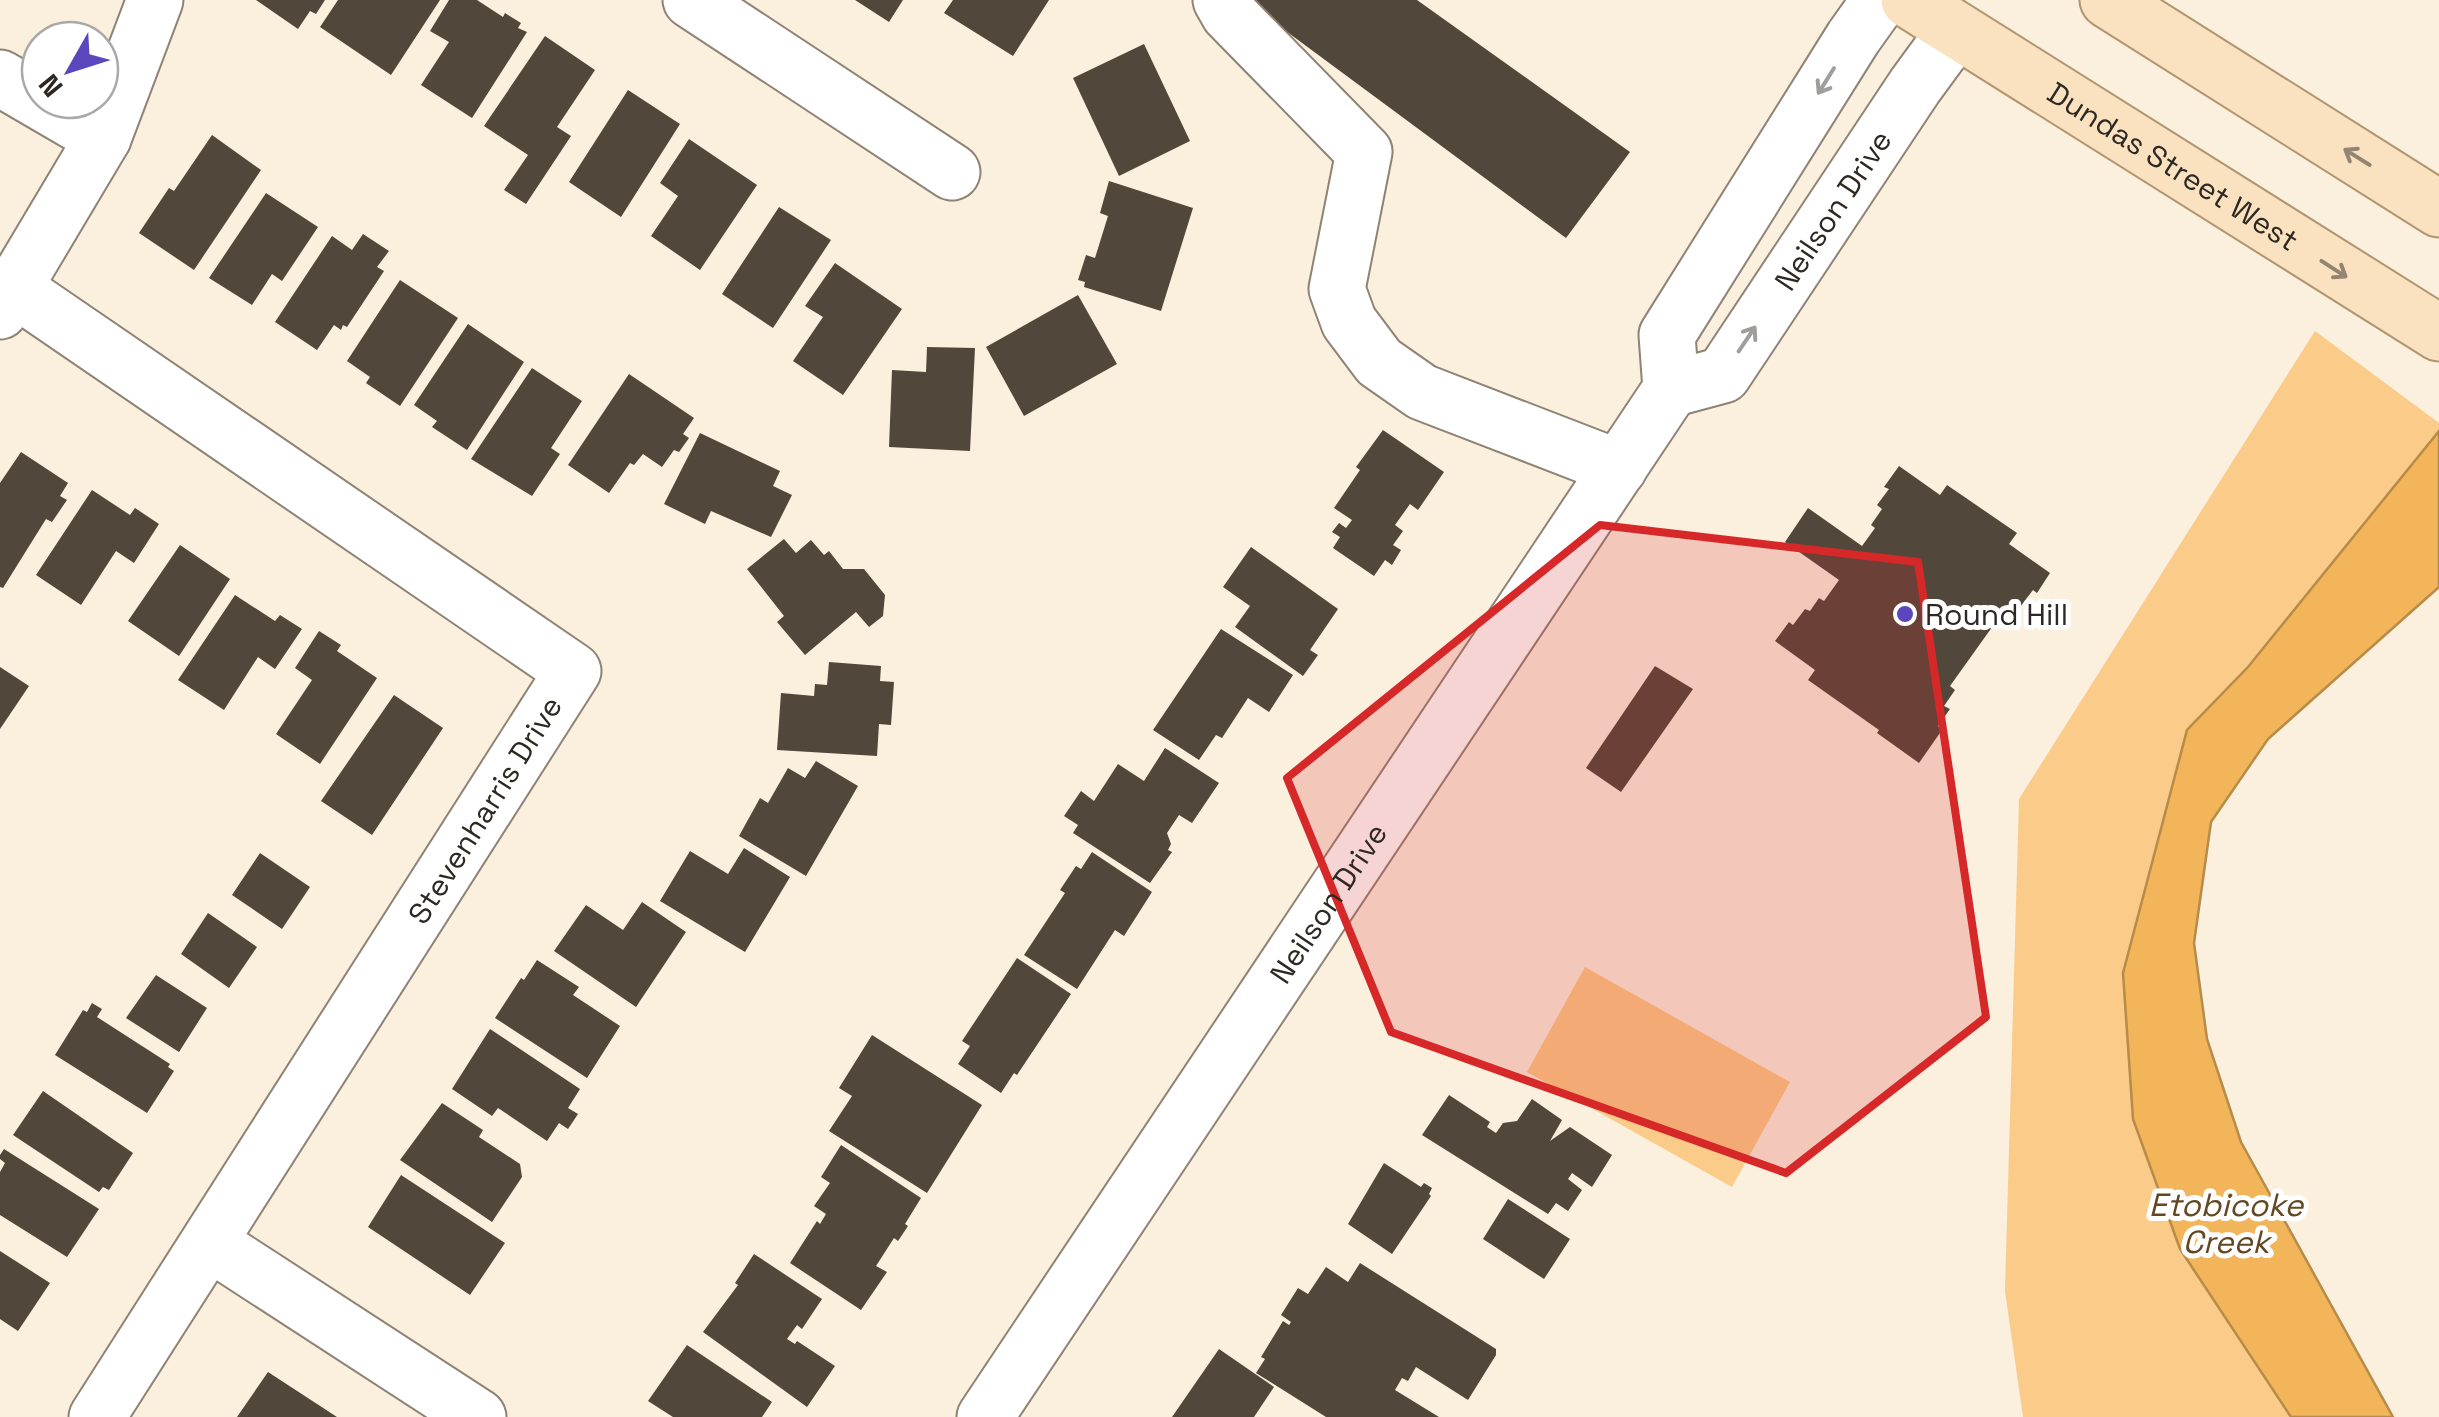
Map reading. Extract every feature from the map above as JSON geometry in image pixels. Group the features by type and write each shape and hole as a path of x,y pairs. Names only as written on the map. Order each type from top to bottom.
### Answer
{"main road":[{"name":"Dundas Street West","path":"1909,0 1966,15 2417,320"},
{"path":"2108,0 2439,209"}],"street":[{"path":"8,300 104,138 155,0"},
{"path":"691,0 952,172"},
{"path":"1221,0 1229,14 1364,152 1337,289 1349,322 1379,362 1422,392 1619,468"},
{"path":"1671,389 1667,335 1880,0"},
{"name":"Neilson Drive","path":"985,1417 1671,389 1722,376 1966,15"},
{"path":"0,78 104,138"},
{"name":"Stevenharris Drive","path":"8,300 573,671 97,1417"},
{"path":"210,1242 478,1417"}],"highlighted area":[{"path":"1600,525 1918,562 1986,1017 1786,1173 1391,1032 1287,778"}],"shaded area":[{"path":"2315,331 2439,423 2439,431 2248,667 2187,730 2133,1119 2180,1249 2291,1417 2023,1417 2005,1291 2019,799"},
{"path":"1585,967 1790,1082 1732,1187 1527,1072"}],"water":[{"name":"Etobicoke Creek","path":"2439,431 2439,587 2268,739 2211,822 2194,943 2207,1039 2241,1142 2393,1417 2291,1417 2180,1249 2133,1119 2123,973 2187,730 2248,667"}],"building":[{"path":"256,0 325,0 316,14 310,11 298,29"},
{"path":"338,0 440,0 391,75 320,27"},
{"path":"449,0 477,0 503,17 505,13 521,23 518,28 527,32 472,118 421,85 449,42 430,31"},
{"path":"855,0 903,0 889,22"},
{"path":"953,0 1049,0 1013,56 944,13"},
{"path":"1244,0 1417,0 1630,152 1566,238"},
{"path":"545,36 595,70 557,127 571,136 526,204 504,190 528,155 484,126"},
{"path":"1144,44 1190,141 1119,176 1073,78"},
{"path":"628,90 680,124 621,217 569,182"},
{"path":"212,135 261,170 194,270 139,233"},
{"path":"689,139 757,185 700,270 651,236 678,196 660,183"},
{"path":"1109,181 1193,208 1161,311 1084,287 1085,282 1078,280 1086,255 1095,258 1108,216 1100,213"},
{"path":"266,193 318,227 282,281 272,274 252,305 209,278"},
{"path":"779,207 831,240 773,328 722,294"},
{"path":"363,234 389,251 377,267 384,271 347,327 343,325 341,330 334,325 317,350 275,322 332,236 352,250"},
{"path":"835,263 902,309 843,395 793,361 823,317 805,306"},
{"path":"400,280 458,318 400,406 366,383 370,377 347,361"},
{"path":"1078,295 1117,364 1024,416 986,347"},
{"path":"468,324 524,362 467,450 432,427 437,421 414,405"},
{"path":"927,347 975,348 970,451 889,447 892,370 926,372"},
{"path":"532,368 582,401 551,448 560,454 532,496 471,459"},
{"path":"629,374 694,418 683,434 689,438 662,467 643,454 634,465 630,463 609,493 568,465"},
{"path":"1383,430 1444,472 1418,510 1410,504 1395,525 1403,531 1393,545 1401,550 1392,565 1385,560 1374,576 1333,548 1340,537 1332,532 1339,523 1346,528 1352,520 1334,508 1360,470 1356,467"},
{"path":"700,433 780,471 773,486 792,495 771,537 711,511 705,524 664,504"},
{"path":"21,452 68,483 60,496 67,500 52,522 46,519 3,588 0,483"},
{"name":"Round Hill","path":"1899,466 1940,495 1947,485 2017,533 2009,544 2050,573 2037,593 2033,590 2004,620 2000,616 1950,686 1955,690 1944,706 1950,709 1938,726 1942,730 1919,763 1808,680 1815,670 1775,641 1789,622 1793,625 1819,598 1824,601 1839,580 1785,542 1808,508 1862,546 1875,528 1871,525 1882,509 1877,505 1889,489 1884,487"},
{"path":"92,490 130,515 135,508 159,524 134,563 116,551 81,605 36,575"},
{"path":"784,539 796,553 811,540 824,555 829,551 843,569 864,569 885,595 883,616 869,627 856,612 805,655 777,622 784,616 747,569"},
{"path":"180,545 230,579 179,656 128,621"},
{"path":"1251,547 1338,609 1310,650 1318,655 1303,676 1235,627 1250,606 1223,587"},
{"path":"235,595 275,621 280,615 302,629 275,669 258,657 224,710 178,680"},
{"path":"1221,629 1293,675 1269,712 1248,698 1222,738 1216,735 1199,760 1153,730"},
{"path":"319,631 341,645 337,651 377,678 320,764 276,734 312,680 295,668"},
{"path":"829,662 881,666 880,681 894,682 891,725 879,724 877,756 777,750 781,693 814,696 815,684 827,685"},
{"path":"1655,666 1693,689 1621,792 1586,768"},
{"path":"0,667 29,686 0,729"},
{"path":"394,695 443,728 372,835 321,801"},
{"path":"1165,748 1219,783 1192,823 1179,815 1167,833 1171,844 1168,850 1172,852 1150,883 1073,833 1078,825 1064,816 1081,791 1094,801 1118,764 1144,781"},
{"path":"816,761 858,786 806,876 739,836 760,798 768,803 788,768 805,778"},
{"path":"744,848 790,877 745,952 660,901 690,851 728,874"},
{"path":"1092,852 1152,892 1124,936 1115,930 1077,989 1024,955 1065,893 1060,890 1076,866 1081,869"},
{"path":"260,853 310,887 282,929 232,895"},
{"path":"642,902 686,932 636,1007 554,951 586,905 623,930"},
{"path":"208,913 257,947 229,988 181,954"},
{"path":"1017,958 1071,994 1001,1093 958,1064 970,1046 962,1041"},
{"path":"537,960 579,987 573,995 620,1026 587,1078 495,1018"},
{"path":"156,975 207,1008 179,1052 126,1018"},
{"path":"92,1003 102,1009 97,1017 170,1064 168,1067 174,1071 147,1113 55,1055 83,1010 87,1012"},
{"path":"490,1029 580,1089 568,1108 578,1114 568,1129 559,1123 547,1141 498,1108 492,1116 452,1089"},
{"path":"872,1035 982,1105 927,1193 829,1131 852,1096 839,1088"},
{"path":"43,1091 133,1153 109,1190 103,1187 99,1192 13,1135"},
{"path":"1449,1095 1490,1122 1487,1127 1496,1133 1503,1123 1517,1121 1532,1099 1562,1120 1550,1141 1570,1127 1612,1155 1592,1187 1572,1173 1568,1179 1582,1190 1568,1211 1556,1203 1548,1214 1422,1135"},
{"path":"442,1103 483,1130 479,1137 520,1164 522,1177 492,1222 400,1160"},
{"path":"841,1145 921,1198 905,1224 908,1226 898,1241 894,1238 876,1266 887,1272 861,1310 790,1263 817,1221 820,1224 826,1214 814,1206 830,1183 821,1177"},
{"path":"4,1149 99,1209 67,1257 0,1215 0,1172 5,1163 0,1155"},
{"path":"1384,1163 1421,1187 1424,1183 1432,1188 1431,1196 1392,1254 1348,1224"},
{"path":"401,1175 505,1243 470,1295 368,1227"},
{"path":"1508,1199 1570,1239 1544,1279 1483,1239"},
{"path":"0,1251 50,1283 18,1331 0,1319"},
{"path":"754,1254 822,1299 802,1329 797,1325 787,1339 795,1344 797,1341 835,1366 807,1407 703,1332 738,1285 735,1283"},
{"path":"1360,1263 1496,1349 1468,1400 1416,1367 1408,1381 1402,1378 1395,1390 1439,1417 1326,1417 1256,1373 1283,1321 1289,1325 1291,1322 1281,1315 1298,1288 1308,1294 1326,1267 1348,1282"},
{"path":"687,1345 772,1402 762,1417 673,1417 648,1401"},
{"path":"1219,1349 1274,1387 1254,1417 1172,1417"},
{"path":"268,1372 337,1417 237,1417"}],"place":[{"name":"Round Hill","path":"1905,614"}]}
